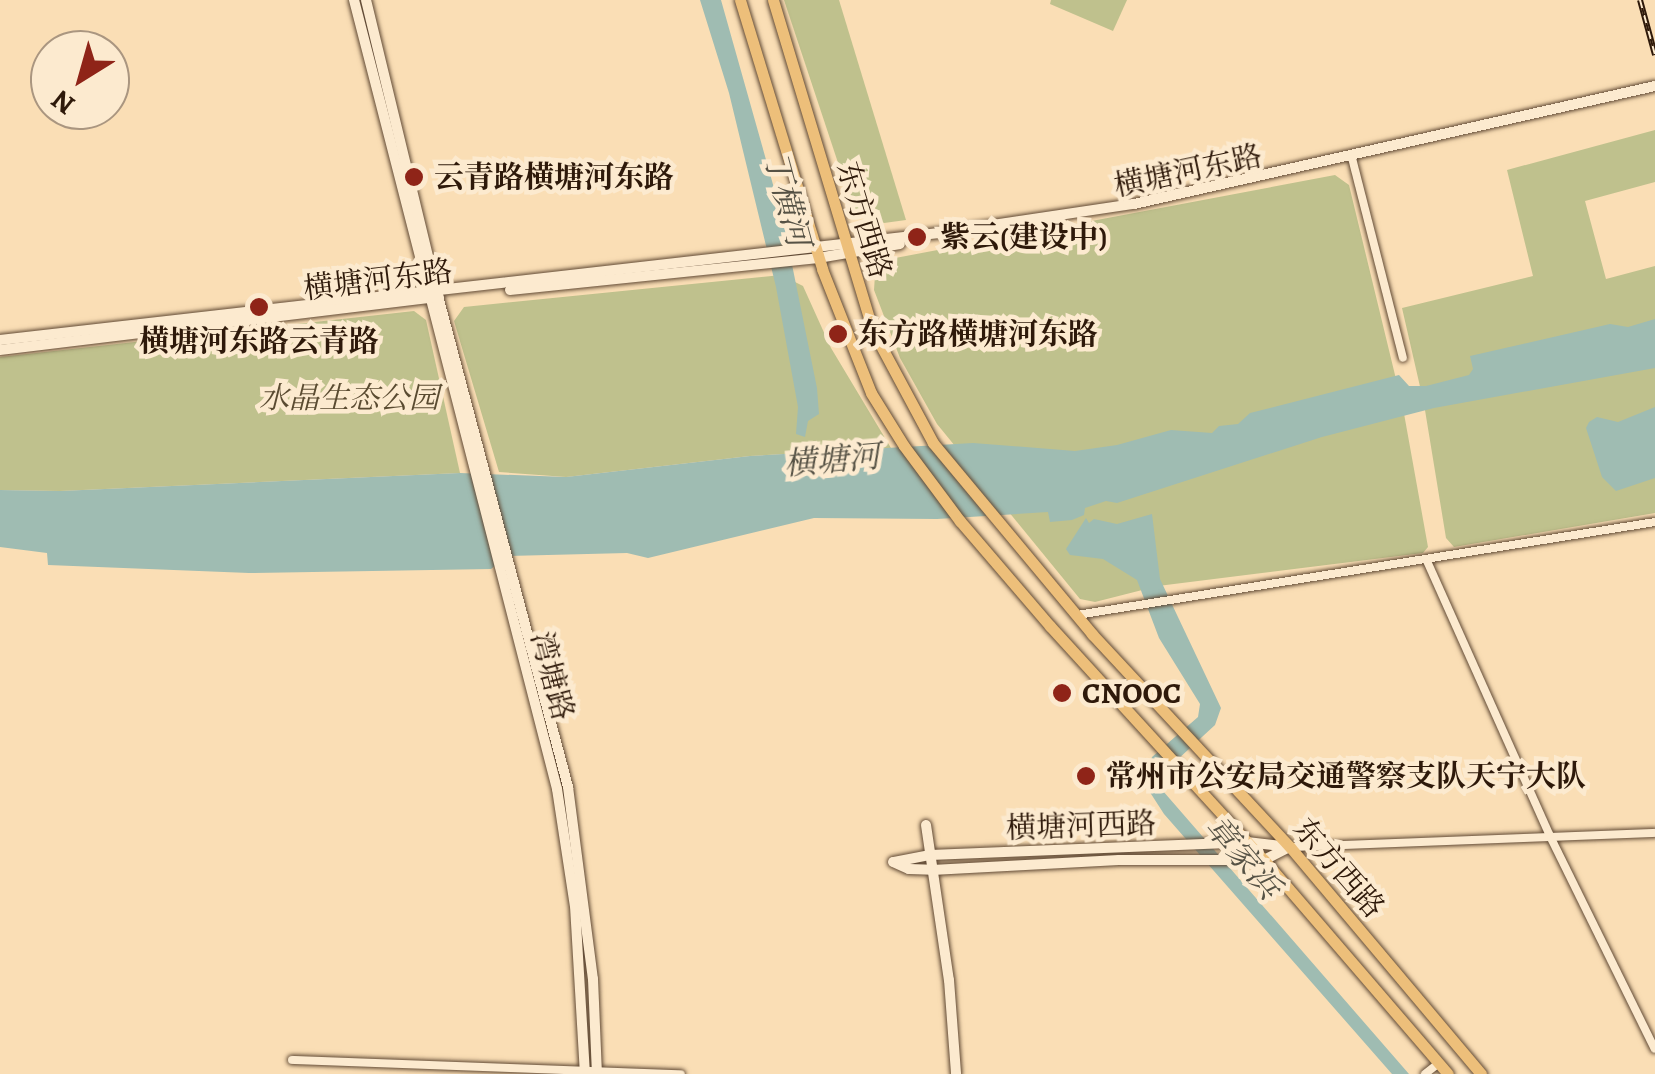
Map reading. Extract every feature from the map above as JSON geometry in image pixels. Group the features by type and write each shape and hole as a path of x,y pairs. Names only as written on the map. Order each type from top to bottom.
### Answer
{"main road":[{"name":"东方西路","path":"740,0 817,253 871,393 904,446 960,521 1155,745 1264,860 1444,1069"},
{"name":"东方西路","path":"773,0 872,331 933,444 1076,616 1290,847 1482,1074"}],"street":[{"path":"354,0 433,295"},
{"path":"366,0 433,295"},
{"name":"横塘河东路","path":"0,340 817,253 1134,210 1332,166 1655,86"},
{"path":"1352,158 1402,358"},
{"name":"横塘河东路","path":"0,350 433,295"},
{"name":"湾塘路","path":"433,295 477,462 498,570 556,789 574,906 585,1072"},
{"path":"477,462 511,570 568,787 593,979 597,1072"},
{"path":"1076,616 1655,522"},
{"path":"1427,561 1550,836 1655,1049"},
{"path":"926,825 956,1074"},
{"path":"1290,847 1655,833"},
{"name":"横塘河西路","path":"1247,842 1290,847 1264,860 1119,860 932,870 909,869 893,862 930,855 1247,842"},
{"path":"292,1060 681,1074"},
{"path":"1425,1074 1444,1069"}],"green space":[{"path":"784,0 839,0 906,220 884,223 853,208"},
{"path":"1051,0 1127,0 1113,31 1050,4"},
{"path":"1655,130 1655,182 1585,201 1606,279 1655,266 1655,513 1454,547 1446,538 1424,404 1402,308 1533,276 1507,170"},
{"path":"1335,175 1349,185 1403,408 1428,547 1423,553 1158,586 1095,602 1080,599 937,424 900,358 874,290 875,275 890,259"},
{"name":"水晶生态公园","path":"781,275 803,286 831,348 891,448 750,456 566,477 499,472 454,321 464,307"},
{"name":"水晶生态公园","path":"414,311 426,320 460,473 60,491 0,490 0,357"}],"water":[{"path":"700,0 721,0 783,220 817,388 819,414 808,421 805,437 796,434 798,407 776,287 729,93"},
{"name":"横塘河","path":"1655,319 1655,368 1434,408 1322,437 1117,503 1106,501 1085,508 1084,515 1072,520 1050,522 1048,512 937,519 814,518 648,558 627,553 508,556 491,569 249,573 48,565 47,553 0,547 0,490 60,491 460,473 566,477 750,456 973,443 1075,451 1117,445 1171,430 1212,433 1219,426 1238,424 1250,413 1399,375 1409,386 1426,386 1469,375 1473,369 1470,356 1610,324 1628,327"},
{"path":"1655,407 1655,478 1616,491 1602,477 1586,428 1597,417 1618,422"},
{"path":"1152,514 1160,579 1221,708 1215,725 1164,772 1160,781 1163,791 1409,1074 1392,1074 1164,814 1144,783 1152,757 1198,717 1200,704 1159,638 1137,580 1103,559 1070,555 1066,549 1086,518 1089,523 1094,519 1117,524"}],"railway":[{"path":"1640,0 1655,55"}],"place":[{"name":"云青路横塘河东路","path":"414,177"},
{"name":"紫云(建设中)","path":"917,237"},
{"name":"横塘河东路云青路","path":"259,307"},
{"name":"东方路横塘河东路","path":"838,334"},
{"name":"CNOOC","path":"1062,693"},
{"name":"常州市公安局交通警察支队天宁大队","path":"1086,776"}],"water label":[{"name":"丁横河","path":"787,199"},
{"name":"章家浜","path":"1243,857"}]}
